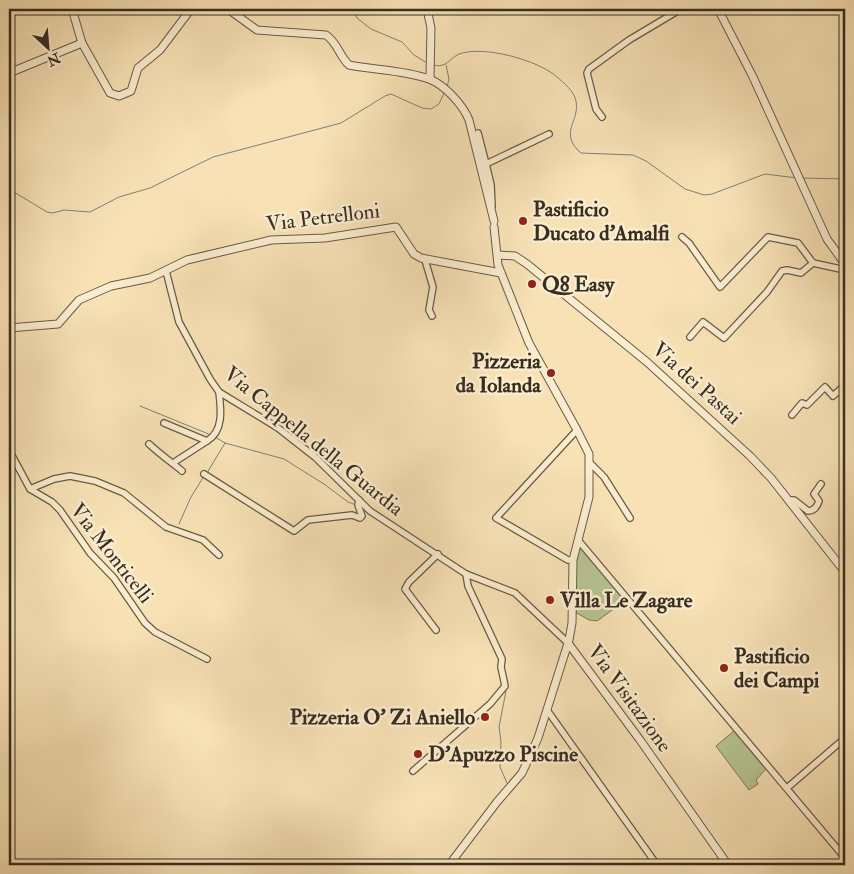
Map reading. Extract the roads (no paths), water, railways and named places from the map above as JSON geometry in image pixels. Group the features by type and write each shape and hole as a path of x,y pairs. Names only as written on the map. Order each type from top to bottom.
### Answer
{"street":[{"path":"72,9 86,53 110,93 119,96 127,94 134,87 138,68 160,50 190,9"},
{"path":"228,9 257,30 326,35 333,40 348,65 430,79 431,28 427,9"},
{"path":"602,117 593,101 587,73 589,70 629,40 681,9"},
{"path":"718,9 754,77 766,108 827,239 845,264"},
{"path":"9,73 82,43"},
{"path":"74,47 86,53"},
{"name":"Via Visitazione","path":"430,79 464,108 485,177 501,273 529,343 578,430 589,454 589,497 573,560 572,623 568,643 617,708 728,865"},
{"path":"478,133 493,198 490,211"},
{"path":"486,164 549,134"},
{"name":"Via Petrelloni","path":"166,271 187,260 250,244 271,240 325,238 388,227 396,227 414,254 425,260"},
{"path":"682,237 689,243 720,287 768,236 798,243 813,263 845,270"},
{"name":"Via dei Pastai","path":"498,255 515,256 527,264 647,362 744,450 788,500 845,572"},
{"path":"432,316 429,310 432,287 425,260 501,273"},
{"path":"690,337 703,322 724,338 782,271 787,270 801,273 813,263"},
{"path":"9,328 58,324 79,300 111,286 150,278 166,271"},
{"name":"Via Cappella della Guardia","path":"166,271 179,322 210,379 220,392 278,428 315,457 358,504 435,556 466,574 515,593 568,643"},
{"path":"792,415 802,403 807,404 825,387 833,396 845,385"},
{"path":"174,463 212,438 219,428 220,392"},
{"path":"164,423 212,438"},
{"path":"573,560 568,560 496,518 578,430"},
{"path":"149,444 167,462 174,463 182,471"},
{"path":"9,450 30,489 54,479 70,476 95,481 124,493 166,527 203,540 219,554"},
{"path":"589,462 604,477 630,518"},
{"path":"204,474 294,531 308,520 352,516 360,518 362,516 358,504"},
{"path":"788,500 794,500 808,512 811,511 817,507 819,501 814,494 821,484"},
{"name":"Via Monticelli","path":"30,489 52,502 60,510 90,554 123,590 145,623 155,632 208,659"},
{"path":"578,540 845,858"},
{"path":"435,556 409,582 405,589 436,630"},
{"path":"413,772 490,704 505,686 501,667 502,659 468,586 466,574"},
{"path":"449,865 497,802 522,773 547,710 568,643"},
{"path":"547,710 657,865"},
{"path":"787,788 845,738"}],"waterway":[{"path":"353,9 357,18 371,29 402,42 414,55 427,63"},
{"path":"433,65 441,66 459,54 482,51 510,56 537,65 557,77 573,94 576,108 570,133 574,146 581,153 633,155 646,161 685,189 704,195 712,194 765,174 797,178"},
{"path":"446,65 449,79 447,87"},
{"path":"9,189 47,212 53,213 64,210 90,212 119,197 150,188 213,157 341,123 385,96 391,94 422,108 431,109 439,104 444,93"},
{"path":"801,178 845,179"},
{"path":"140,406 211,435"},
{"path":"215,437 225,443 284,459 324,484 348,502 356,505"},
{"path":"207,473 225,443"},
{"path":"179,524 191,497 204,476"},
{"path":"505,674 507,682"},
{"path":"507,686 499,727 501,742 500,767 507,783"}],"place":[{"name":"Pastificio Ducato d'Amalfi","path":"523,221"},
{"name":"Q8 Easy","path":"532,284"},
{"name":"Pizzeria da Iolanda","path":"551,373"},
{"name":"Villa Le Zagare","path":"550,600"},
{"name":"Pastificio dei Campi","path":"724,668"},
{"name":"Pizzeria O' Zi Aniello","path":"485,717"},
{"name":"D'Apuzzo Piscine","path":"418,754"}]}
